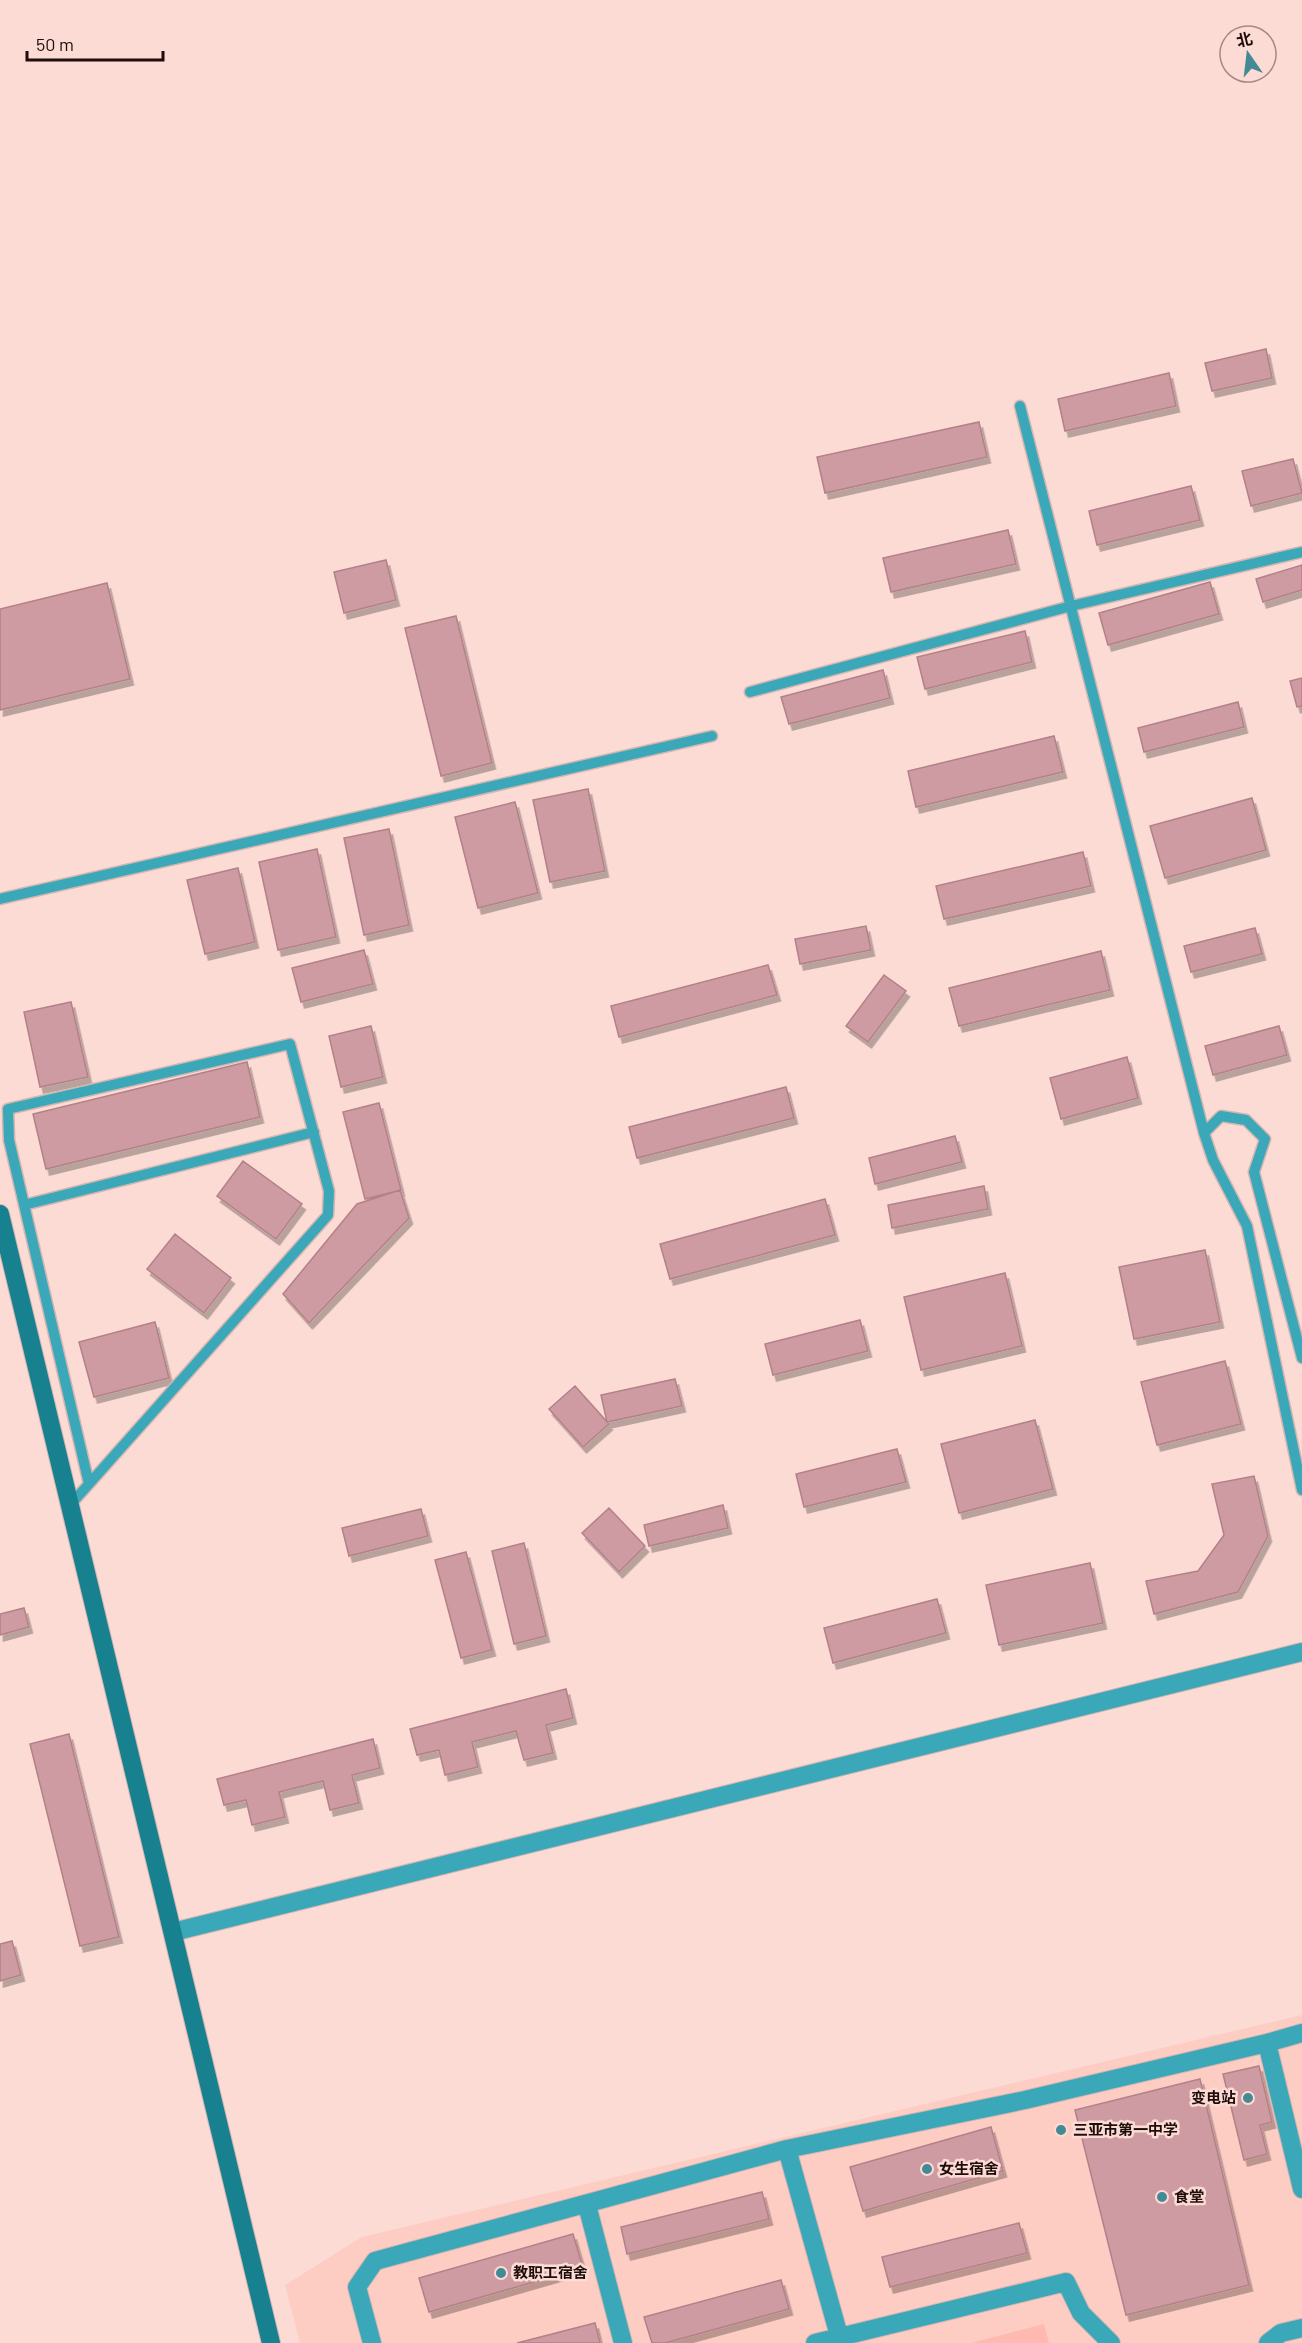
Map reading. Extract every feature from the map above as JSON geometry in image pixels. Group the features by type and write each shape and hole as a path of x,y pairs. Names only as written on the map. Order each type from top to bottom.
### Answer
{"street":[{"path":"0,1214 271,2343"},
{"path":"173,1932 1302,1652"},
{"path":"372,2343 357,2287 375,2261 787,2149 1025,2100 1302,2033"},
{"path":"1267,2043 1302,2189"},
{"path":"787,2149 840,2340"},
{"path":"587,2205 623,2343"},
{"path":"815,2343 840,2340 1066,2282 1082,2313 1111,2343"},
{"path":"1268,2343 1281,2333 1302,2328"}],"lane":[{"path":"1020,406 1204,1133 1213,1160 1247,1226 1302,1490"},
{"path":"750,692 1071,606 1302,552"},
{"path":"0,899 712,736"},
{"path":"70,1505 89,1484 328,1215 329,1191 290,1044 8,1109 9,1140 89,1484"},
{"path":"1204,1133 1221,1116 1246,1120 1265,1139 1254,1172 1302,1358"},
{"path":"24,1205 314,1132"}],"shaded area":[{"name":"三亚市第一中学","path":"1302,2015 1302,2343 300,2343 285,2285 362,2237"},
{"path":"1044,2324 1049,2343 971,2343"}],"building":[{"path":"1266,349 1272,378 1212,391 1205,363"},
{"path":"1169,373 1176,406 1065,431 1058,399"},
{"path":"979,422 987,457 825,493 817,457"},
{"path":"1293,459 1302,493 1251,506 1242,471"},
{"path":"1191,486 1200,520 1097,545 1089,511"},
{"path":"1008,530 1016,564 891,592 883,558"},
{"path":"386,560 396,600 344,613 334,572"},
{"path":"1302,565 1302,590 1263,602 1256,579"},
{"path":"1210,582 1219,614 1108,645 1099,613"},
{"path":"107,583 130,679 0,710 0,609"},
{"path":"456,616 492,763 441,776 405,628"},
{"path":"1025,631 1032,662 925,689 917,657"},
{"path":"883,670 890,698 789,724 781,697"},
{"path":"1302,678 1302,706 1297,707 1290,681"},
{"path":"1238,702 1244,727 1144,752 1138,728"},
{"path":"1054,736 1063,772 916,807 908,771"},
{"path":"588,789 605,871 550,882 533,800"},
{"path":"1252,798 1266,850 1165,878 1150,826"},
{"path":"515,802 538,893 478,908 455,817"},
{"path":"389,829 409,925 364,935 344,838"},
{"path":"317,849 336,937 278,950 259,862"},
{"path":"1083,852 1091,886 944,919 936,886"},
{"path":"238,868 255,942 205,954 187,880"},
{"path":"866,926 871,950 800,964 795,939"},
{"path":"1255,928 1262,954 1191,972 1184,946"},
{"path":"364,950 373,984 301,1002 292,968"},
{"path":"1101,951 1110,990 959,1026 949,988"},
{"path":"768,965 777,995 619,1037 611,1006"},
{"path":"884,975 906,991 868,1042 846,1026"},
{"path":"71,1002 88,1077 40,1087 24,1012"},
{"path":"371,1026 383,1077 341,1087 329,1036"},
{"path":"1279,1026 1287,1055 1213,1075 1205,1046"},
{"path":"1127,1057 1138,1098 1061,1119 1050,1078"},
{"path":"247,1062 260,1117 46,1169 33,1114"},
{"path":"786,1087 794,1118 637,1158 629,1127"},
{"path":"379,1103 401,1190 365,1199 343,1112"},
{"path":"955,1136 962,1162 875,1184 869,1158"},
{"path":"243,1161 302,1204 276,1239 217,1196"},
{"path":"984,1186 988,1209 892,1228 888,1205"},
{"path":"400,1190 409,1218 309,1323 283,1294 357,1204"},
{"path":"825,1199 835,1235 670,1279 660,1244"},
{"path":"175,1234 231,1278 204,1313 147,1269"},
{"path":"1205,1250 1220,1322 1134,1339 1119,1267"},
{"path":"1005,1273 1022,1346 921,1370 904,1297"},
{"path":"860,1320 868,1351 773,1375 765,1344"},
{"path":"155,1322 169,1378 94,1397 79,1342"},
{"path":"1225,1361 1241,1424 1157,1445 1141,1382"},
{"path":"675,1379 682,1406 607,1422 601,1395"},
{"path":"575,1386 609,1424 583,1447 549,1409"},
{"path":"1035,1420 1053,1489 959,1513 941,1444"},
{"path":"897,1449 906,1482 804,1507 796,1474"},
{"path":"1254,1476 1268,1536 1238,1592 1154,1614 1146,1581 1198,1571 1224,1535 1212,1484"},
{"path":"723,1505 728,1528 649,1546 644,1525"},
{"path":"609,1508 645,1546 619,1572 582,1533"},
{"path":"421,1509 428,1536 349,1556 342,1528"},
{"path":"524,1543 546,1636 514,1644 492,1551"},
{"path":"466,1552 492,1650 461,1658 435,1560"},
{"path":"1090,1563 1103,1623 999,1645 986,1585"},
{"path":"937,1599 946,1633 833,1663 824,1628"},
{"path":"24,1608 29,1627 0,1635 0,1614"},
{"path":"566,1689 573,1718 546,1725 553,1753 524,1760 516,1731 472,1742 478,1767 445,1775 439,1750 417,1755 410,1729"},
{"path":"69,1734 119,1937 80,1946 30,1744"},
{"path":"373,1739 380,1768 352,1775 359,1803 330,1810 323,1781 279,1792 285,1817 252,1825 246,1800 224,1805 217,1779"},
{"path":"12,1941 21,1975 0,1981 0,1944"},
{"name":"变电站","path":"1259,2066 1272,2122 1260,2125 1267,2154 1244,2160 1223,2074"},
{"name":"食堂","path":"1200,2079 1249,2285 1126,2315 1075,2110"},
{"name":"女生宿舍","path":"991,2127 1003,2171 863,2211 850,2167"},
{"path":"762,2192 769,2219 627,2254 621,2227"},
{"path":"1019,2223 1027,2253 890,2287 882,2257"},
{"name":"教职工宿舍","path":"573,2234 583,2268 429,2312 419,2278"},
{"path":"781,2280 789,2309 665,2343 652,2343 644,2317"},
{"name":"教职工宿舍","path":"595,2323 600,2343 517,2343"}],"place":[{"name":"变电站","path":"1248,2098"},
{"name":"三亚市第一中学","path":"1061,2130"},
{"name":"女生宿舍","path":"927,2169"},
{"name":"食堂","path":"1162,2197"},
{"name":"教职工宿舍","path":"501,2273"}]}
